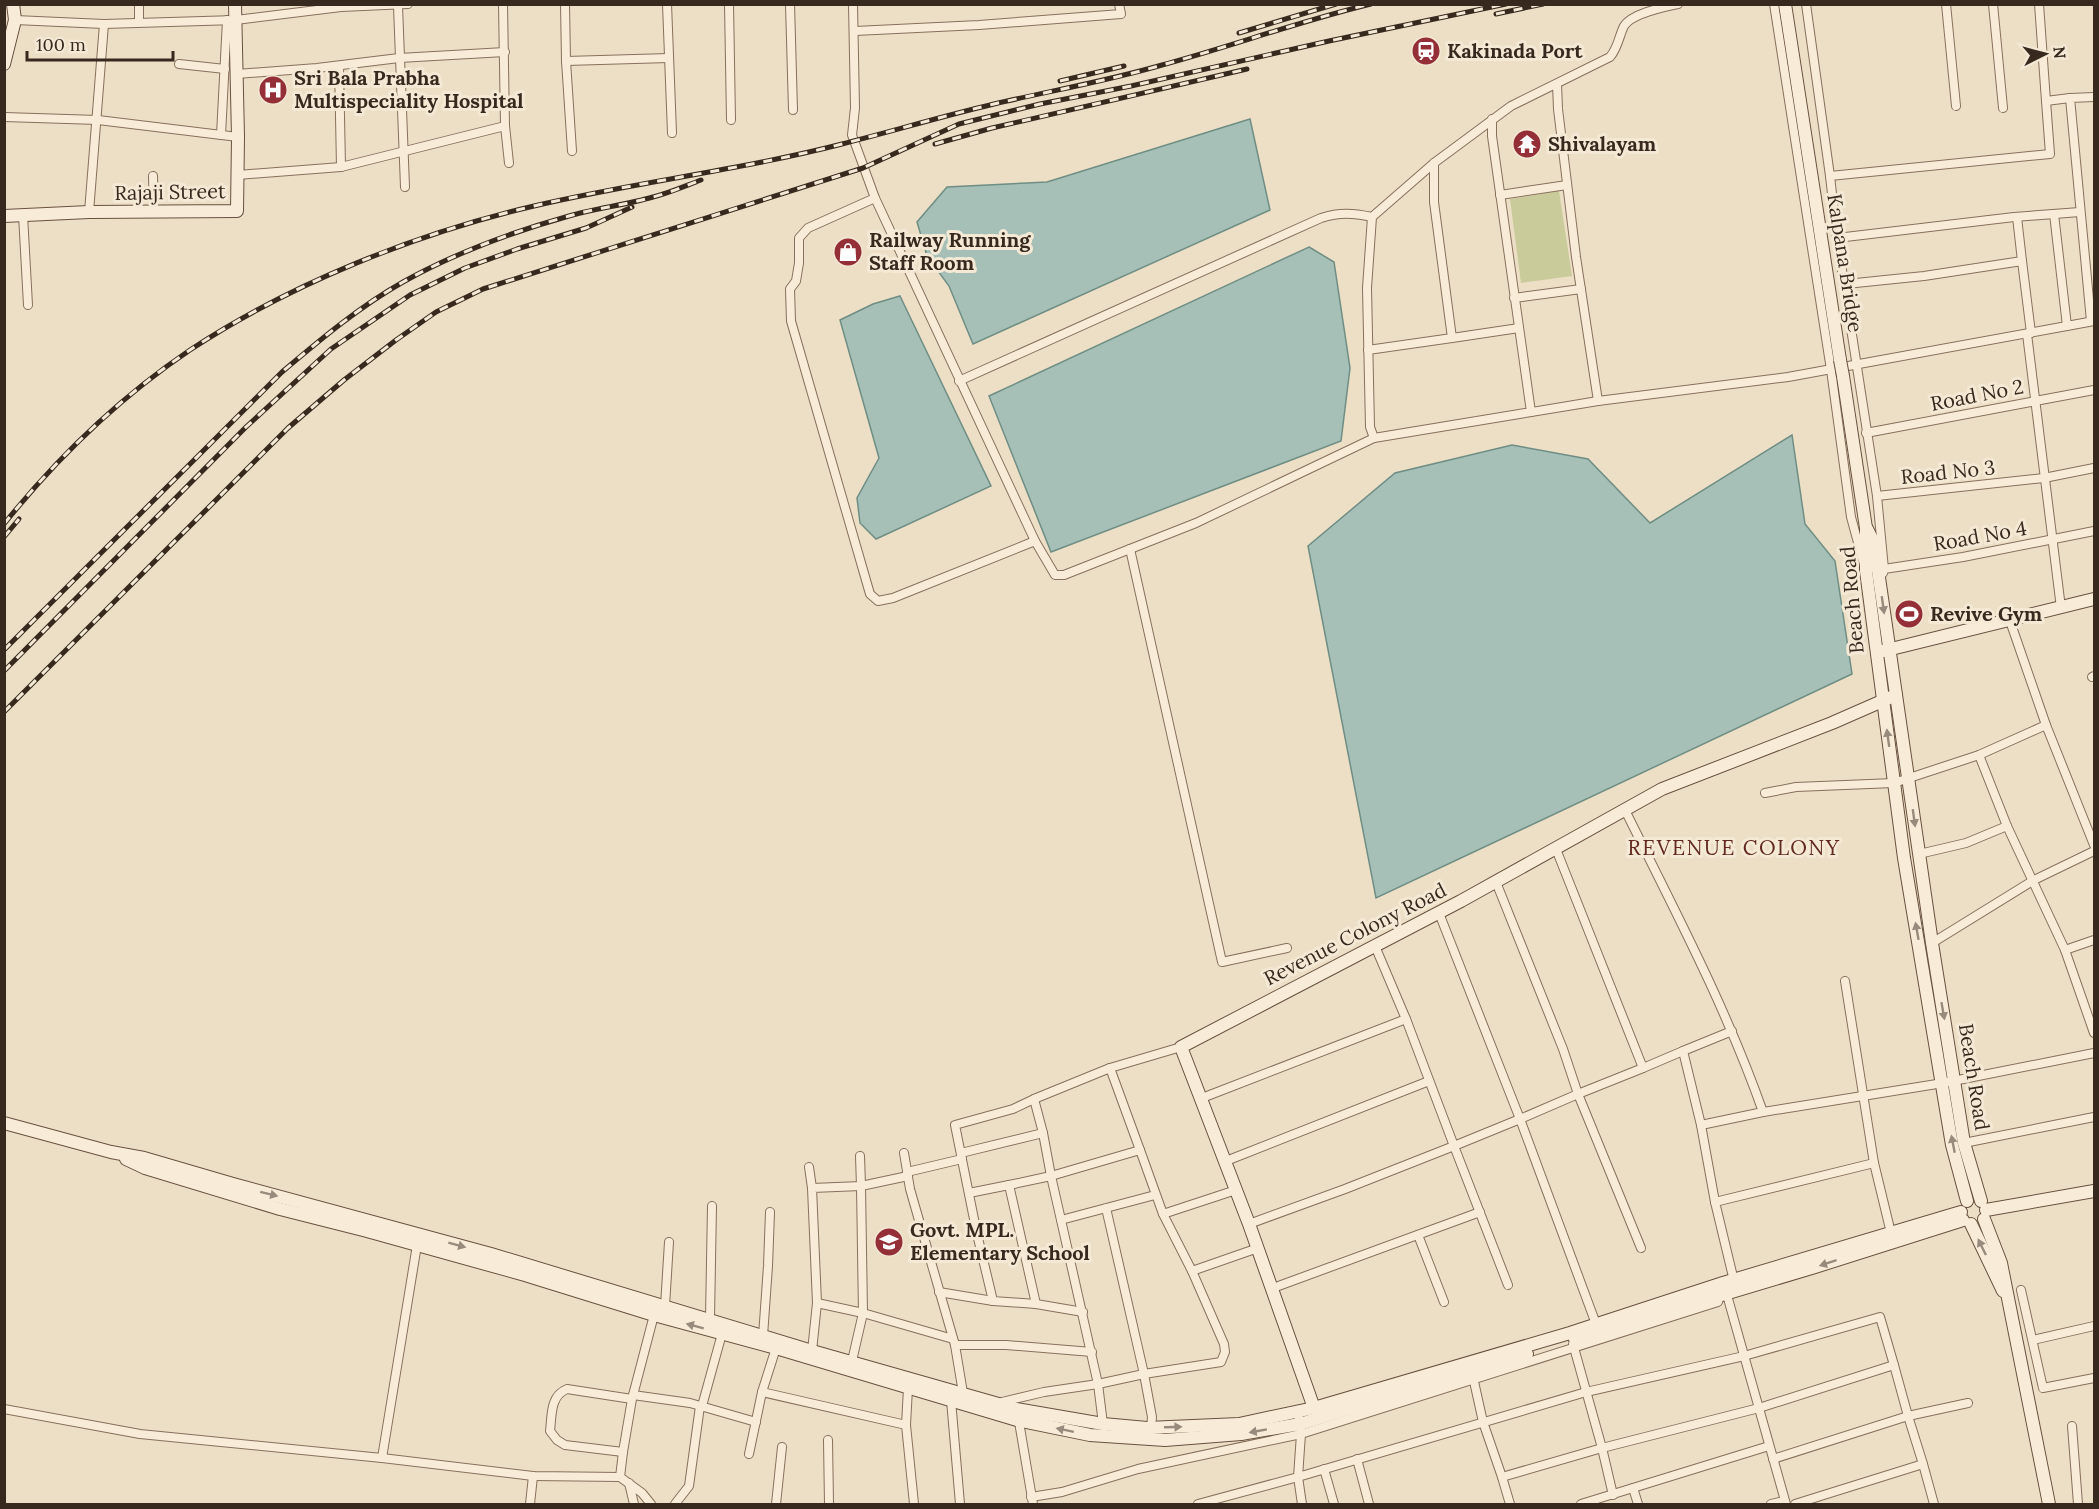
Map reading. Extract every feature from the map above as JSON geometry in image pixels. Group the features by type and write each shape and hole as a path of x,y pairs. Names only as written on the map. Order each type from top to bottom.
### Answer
{"street":[{"path":"4,64 15,20 13,4"},
{"path":"138,4 139,22"},
{"name":"Rajaji Street","path":"4,216 89,212 237,211 237,74 231,20 235,4"},
{"path":"15,20 104,24 231,20 341,6 408,4"},
{"path":"503,4 505,126 509,163"},
{"path":"565,4 572,151"},
{"path":"667,4 672,133"},
{"path":"729,4 731,120"},
{"path":"790,4 793,110"},
{"path":"853,4 855,108 852,135 875,198 959,381 1035,541 1055,575 1064,575 1196,523 1374,438 1598,401 1831,370 2093,321 2070,98"},
{"path":"855,32 979,26 1120,14 1119,4"},
{"path":"1374,438 1370,427 1367,288 1372,217 1434,163 1511,106 1610,57 1626,23 1634,17 1678,4"},
{"path":"1774,4 1831,370 1851,517 1866,571"},
{"name":"Kalpana Bridge","path":"1785,4 1866,528"},
{"path":"1806,4 1866,433 1877,496"},
{"path":"1946,4 1956,106"},
{"path":"1993,4 2002,108"},
{"path":"1830,176 2050,154 2039,4"},
{"path":"398,6 405,187"},
{"path":"221,135 231,20"},
{"path":"89,212 104,24"},
{"path":"237,74 339,66 399,58 505,52"},
{"path":"566,61 669,58"},
{"path":"179,64 225,69"},
{"path":"339,66 341,167"},
{"path":"1557,84 1567,185 1598,401"},
{"path":"2046,100 2094,97"},
{"path":"4,117 98,120 238,137"},
{"path":"1492,119 1492,135 1531,412"},
{"path":"238,175 341,167 505,126"},
{"path":"1434,163 1434,202 1452,339"},
{"path":"153,176 154,212"},
{"path":"1500,195 1567,185"},
{"path":"875,198 808,228 799,238 796,281 790,289 789,301 791,321 870,594 878,601 893,598 1035,541"},
{"path":"959,381 1322,218 1349,212 1372,217"},
{"path":"1838,238 2080,212"},
{"path":"2054,214 2067,326"},
{"path":"23,215 28,305"},
{"path":"2018,217 2034,401 2061,608"},
{"path":"1846,284 1924,276 2022,261"},
{"path":"1514,298 1581,290"},
{"path":"1368,350 1519,328"},
{"name":"Road No 2","path":"1866,433 2094,390"},
{"name":"Road No 3","path":"1884,568 1877,496 2044,478 2094,468"},
{"name":"Beach Road","path":"1866,528 1866,571 1904,858 1949,1081 1964,1143 2001,1263 2049,1504"},
{"name":"Beach Road","path":"1866,528 1874,543 1932,943 1949,1081 1952,1145 1965,1214 2011,1308"},
{"name":"Road No 4","path":"1884,568 2094,531"},
{"path":"1130,549 1222,962 1287,948"},
{"path":"1880,582 1884,568"},
{"path":"1876,653 2094,599"},
{"path":"2010,621 2046,725 2094,845"},
{"name":"Revenue Colony Road","path":"1181,1047 1439,913 1662,789 1832,723 1896,695"},
{"path":"1765,793 1796,787 1894,783 1979,755 2046,725"},
{"path":"1979,755 2007,826 2065,950 2094,1033"},
{"path":"1625,810 1732,1031 1763,1112"},
{"path":"1919,854 1966,843 2007,826"},
{"path":"1556,849 1643,1068"},
{"path":"1932,943 2034,880 2094,851"},
{"path":"1496,882 1563,1049 1578,1094 1641,1248"},
{"path":"1439,913 1520,1119 1596,1324"},
{"path":"2065,950 2094,940"},
{"path":"1375,946 1406,1019 1508,1285"},
{"path":"1845,981 1874,1163 1891,1233"},
{"path":"1202,1098 1406,1019"},
{"path":"1249,1224 1454,1146 1732,1031"},
{"path":"993,1301 955,1125 1013,1109 1110,1068 1181,1047 1273,1288 1314,1408"},
{"path":"1683,1051 1701,1125 1715,1202 1726,1288 1785,1503 1771,1504"},
{"path":"1701,1125 2094,1053"},
{"path":"997,1403 1044,1392 1221,1362 1224,1359 1224,1344 1155,1195 1110,1068"},
{"path":"1226,1161 1429,1081"},
{"path":"1034,1099 1092,1352 1103,1424"},
{"path":"1964,1143 2094,1117"},
{"path":"4,1123 111,1152 144,1158 491,1254 710,1318 723,1329 776,1348 951,1400 1018,1415 1090,1435 1137,1439 1165,1440 1241,1434 1299,1424 1314,1408 1472,1371 1573,1344 1726,1288 1891,1233 1965,1214"},
{"path":"812,1188 861,1186 1043,1133"},
{"path":"969,1193 1051,1176 1140,1150"},
{"path":"111,1152 145,1168 280,1209 525,1275 654,1315 763,1336 997,1403 1018,1415 1150,1428 1299,1424"},
{"path":"904,1153 910,1190 954,1342 963,1393"},
{"path":"852,1361 864,1313 860,1156"},
{"path":"1715,1202 1874,1163"},
{"path":"809,1167 817,1303 812,1351"},
{"path":"1009,1185 1036,1304"},
{"path":"1163,1214 1236,1190"},
{"path":"1984,1210 2094,1191"},
{"path":"1061,1220 1155,1195"},
{"path":"1018,1415 1032,1501 1299,1424 1472,1371 1596,1324 1726,1288 1815,1268 1965,1214 1972,1199 1984,1210"},
{"path":"710,1318 712,1206"},
{"path":"1106,1208 1144,1374 1152,1417 1150,1428"},
{"path":"1965,1214 1976,1224 1984,1210"},
{"path":"763,1336 770,1212"},
{"path":"1273,1288 1480,1212"},
{"path":"1418,1235 1444,1302"},
{"path":"665,1306 669,1242"},
{"path":"381,1458 417,1245"},
{"path":"1192,1271 1258,1248"},
{"path":"2021,1290 2043,1388 2094,1378"},
{"path":"939,1292 1083,1312"},
{"path":"817,1303 864,1313 954,1342 1092,1352"},
{"path":"620,1477 633,1397 654,1315"},
{"path":"1198,1504 1586,1392 1744,1356 1880,1317 1934,1504"},
{"path":"2033,1340 2094,1326"},
{"path":"675,1504 689,1486 700,1406 702,1406 723,1329"},
{"path":"1573,1344 1613,1495"},
{"path":"749,1454 762,1392 776,1348"},
{"path":"1502,1477 1602,1448 1759,1408 1893,1365"},
{"path":"1472,1371 1483,1422 1510,1504"},
{"path":"908,1388 906,1425 914,1504"},
{"path":"623,1452 565,1445 557,1440 550,1431 553,1404 560,1392 567,1389 702,1406 756,1422"},
{"path":"762,1392 906,1425"},
{"path":"951,1400 960,1504"},
{"path":"1773,1459 1908,1416 1968,1403"},
{"path":"4,1409 140,1434 533,1476 620,1477 642,1493 651,1504"},
{"path":"1299,1424 1298,1477 1302,1504"},
{"path":"2072,1426 2078,1504"},
{"path":"828,1440 829,1504"},
{"path":"1581,1504 1769,1446"},
{"path":"776,1504 782,1447"},
{"path":"1357,1459 1369,1504"},
{"path":"1795,1504 1923,1464"},
{"path":"1324,1469 1334,1504"},
{"path":"530,1504 533,1476"},
{"path":"629,1483 634,1504"},
{"path":"1633,1488 1638,1504"}],"green space":[{"path":"1559,191 1572,276 1521,283 1510,199"}],"water":[{"path":"1250,119 1270,210 973,344 949,286 927,256 917,222 947,187 1047,182"},
{"path":"1309,247 1334,262 1350,368 1341,441 1051,552 989,396"},
{"path":"900,296 991,486 876,539 860,523 857,498 879,458 840,320 873,304"},
{"path":"1792,435 1805,524 1835,561 1852,674 1376,898 1308,546 1395,473 1512,445 1588,459 1650,523"}],"railway":[{"path":"1239,33 1336,4"},
{"path":"4,524 45,476 90,430 138,388 190,350 269,303 356,263 400,246 490,217 534,206 804,153 975,109 1120,76 1371,4"},
{"path":"4,712 288,428 344,380 396,340 436,312 483,289 863,168 959,124 1040,104 1506,4"},
{"path":"1496,14 1543,4"},
{"path":"1060,81 1124,66"},
{"path":"935,144 992,128 1247,69"},
{"path":"4,650 282,372 371,302 423,271 505,236 579,213 659,195 701,180"},
{"path":"4,671 246,427 331,349 410,295 465,268 586,228 632,207"},
{"path":"4,537 19,519"}],"place":[{"name":"Kakinada Port","path":"1426,51"},
{"name":"Sri Bala Prabha Multispeciality Hospital","path":"273,90"},
{"name":"Shivalayam","path":"1527,144"},
{"name":"Railway Running Staff Room","path":"848,252"},
{"name":"Revive Gym","path":"1909,614"},
{"name":"Govt. MPL. Elementary School","path":"889,1242"}],"district":[{"name":"REVENUE COLONY","path":"1734,848"}]}
